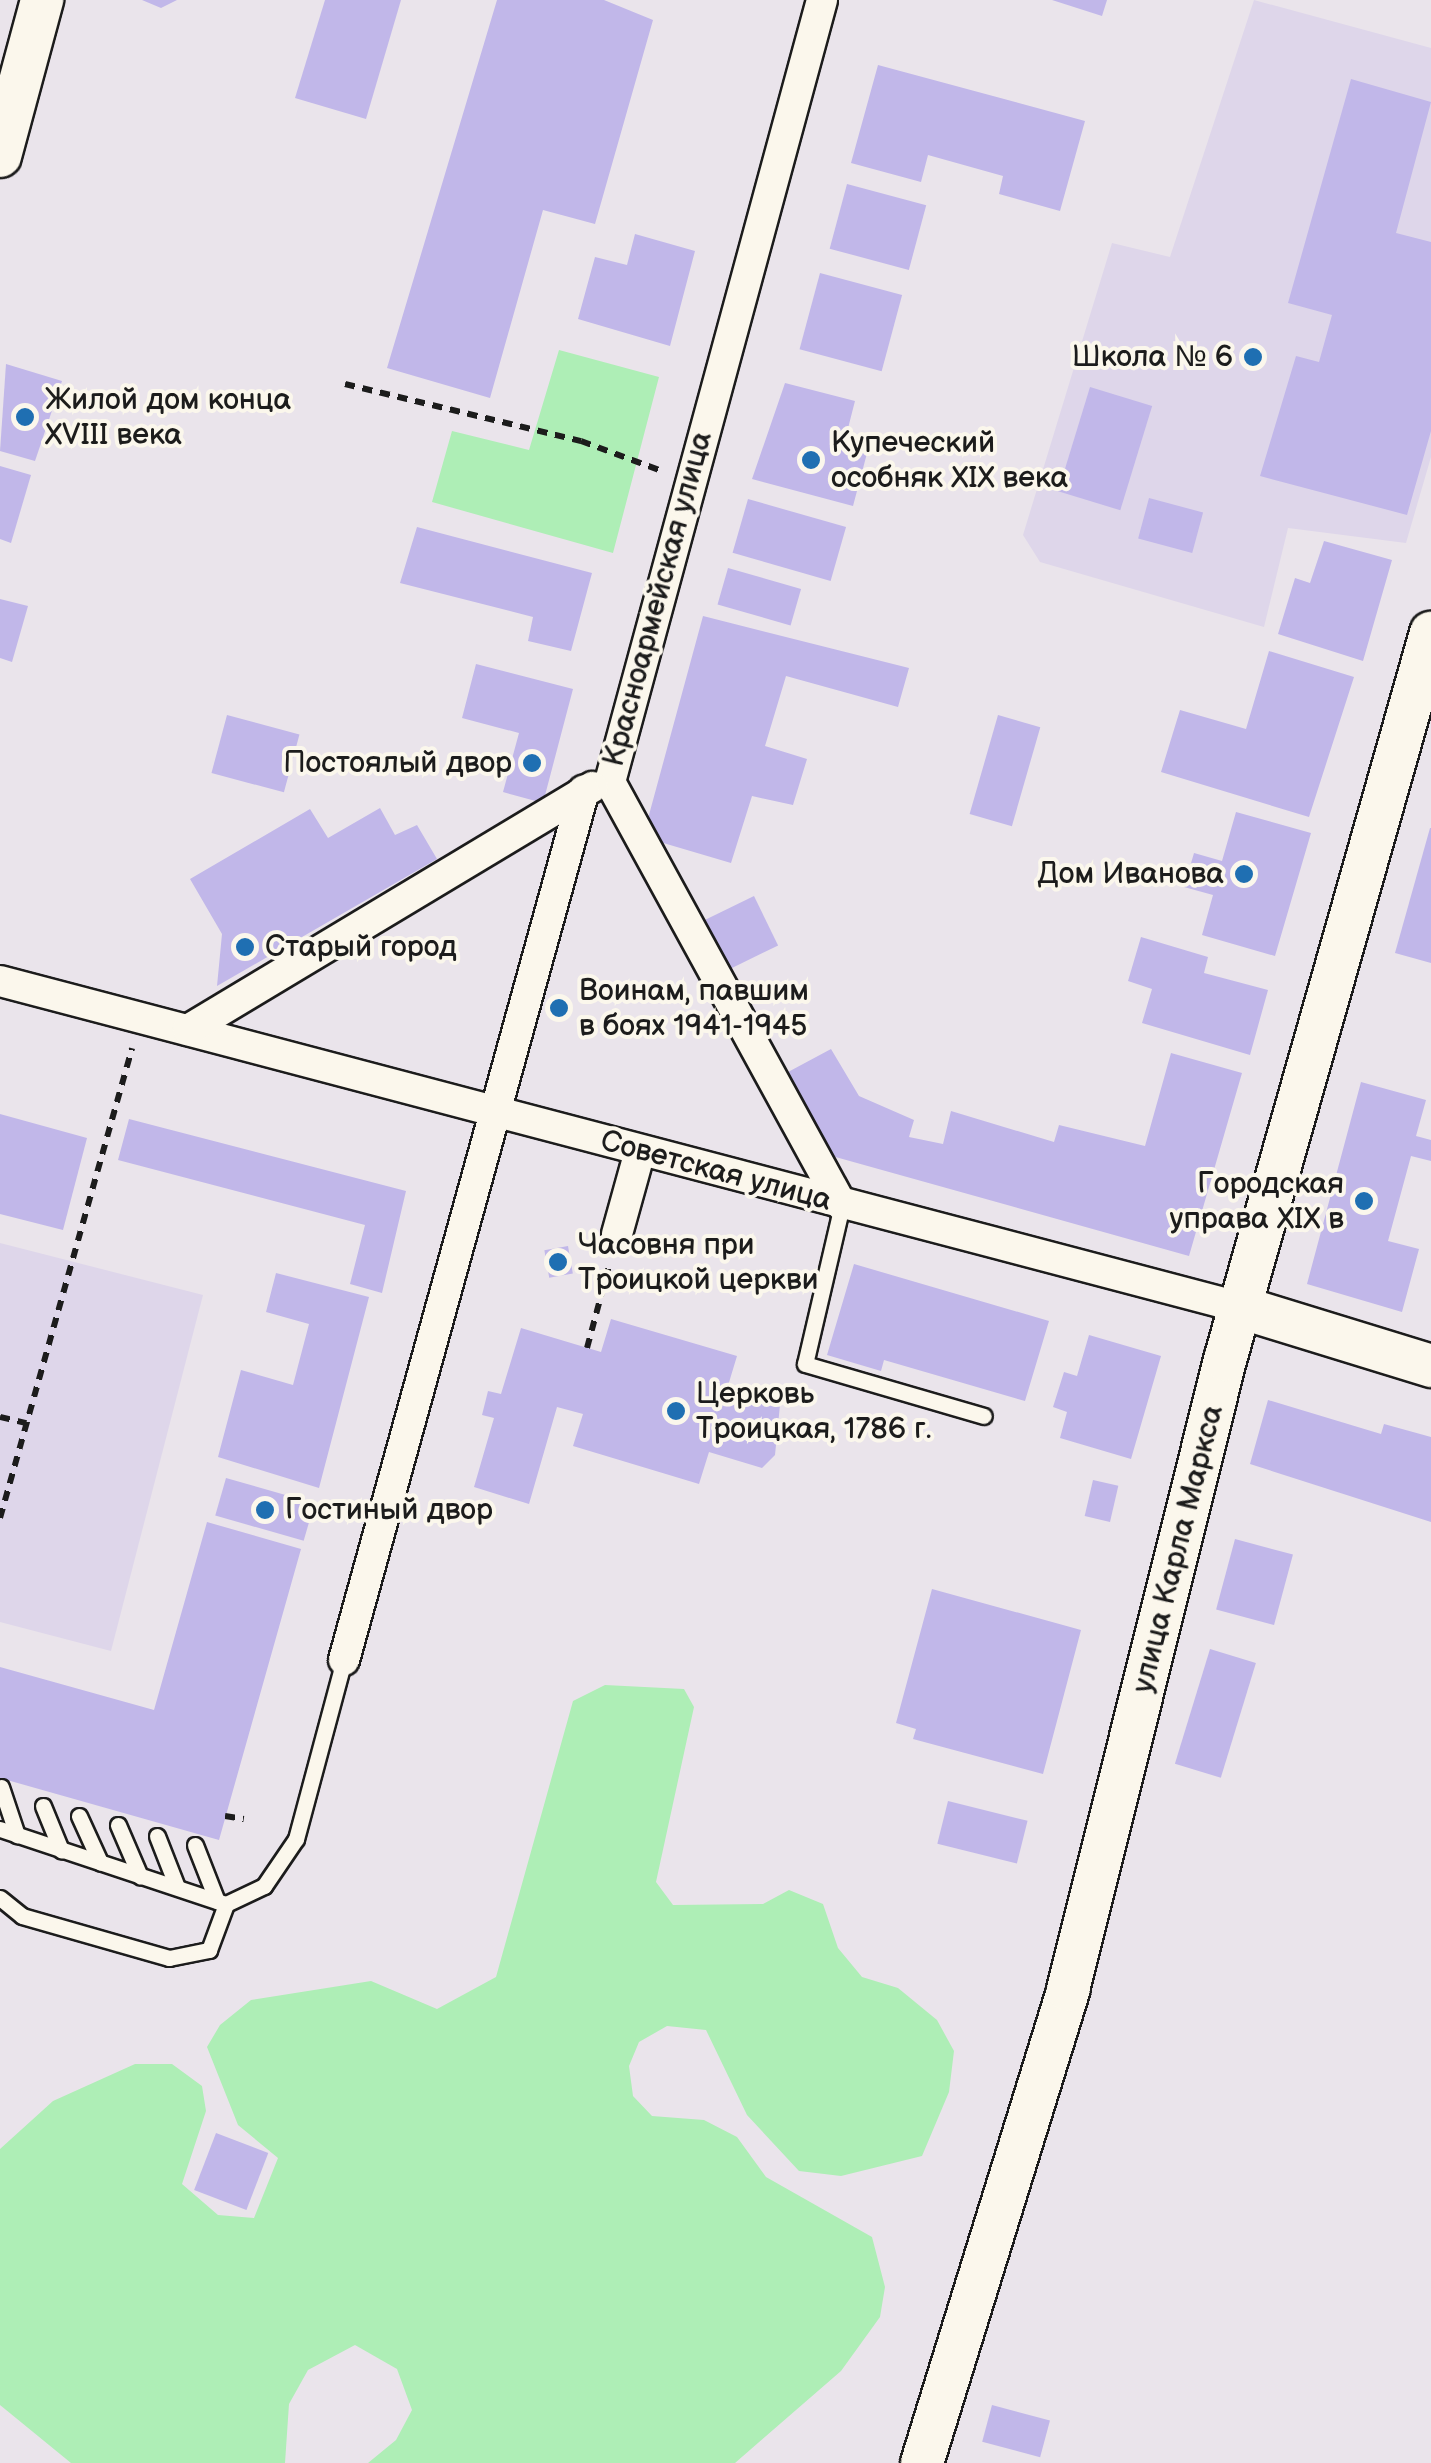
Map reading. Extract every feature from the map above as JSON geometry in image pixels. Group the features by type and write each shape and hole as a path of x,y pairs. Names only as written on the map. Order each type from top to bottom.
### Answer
{"street":[{"path":"0,156 42,0"},
{"name":"Красноармейская улица","path":"188,1030 597,786 822,0"},
{"name":"улица Карла Маркса","path":"922,2463 1068,1990 1243,1308 1431,633"},
{"path":"344,1660 499,1113 597,786"},
{"path":"597,786 842,1205"},
{"name":"Советская улица","path":"0,981 1243,1308 1431,1366"},
{"path":"617,1234 640,1151"}],"lane":[{"path":"842,1205 805,1364 984,1416"},
{"path":"0,1829 222,1902 264,1886 296,1839 344,1660"},
{"path":"0,1788 17,1835"},
{"path":"43,1806 61,1850"},
{"path":"79,1816 100,1862"},
{"path":"118,1825 140,1876"},
{"path":"157,1836 178,1888"},
{"path":"0,1898 22,1916 169,1958 210,1950 222,1902 195,1846"}],"path":[{"path":"344,384 580,441 670,474"},
{"path":"0,1518 141,1020"},
{"path":"586,1348 617,1234"},
{"path":"0,1417 26,1423"},
{"path":"225,1816 244,1819"}],"shaded area":[{"name":"Школа № 6","path":"1254,0 1431,48 1431,457 1406,543 1288,528 1264,627 1040,562 1023,535 1112,243 1170,257"},
{"path":"0,1243 203,1295 111,1651 0,1622"}],"green space":[{"path":"559,350 659,377 613,553 432,502 452,431 529,450"},
{"path":"605,1685 684,1689 694,1707 656,1882 673,1905 763,1904 789,1890 823,1904 838,1948 862,1977 898,1988 937,2020 954,2051 949,2092 922,2156 841,2176 799,2171 747,2115 706,2030 667,2026 639,2042 629,2066 633,2096 652,2116 704,2120 737,2137 766,2177 872,2237 885,2287 880,2317 841,2371 735,2463 368,2463 396,2440 412,2410 397,2369 355,2345 308,2370 289,2404 285,2463 71,2463 0,2405 0,2149 53,2101 135,2064 172,2064 202,2086 206,2111 182,2184 218,2215 254,2218 278,2158 238,2125 207,2047 220,2025 251,2000 371,1981 437,2009 496,1977 573,1701"}],"building":[{"path":"142,0 177,0 161,8"},
{"path":"325,0 401,0 366,119 295,98"},
{"path":"497,0 604,0 653,20 595,224 543,210 490,398 387,368"},
{"path":"1052,0 1107,0 1102,16"},
{"path":"878,65 1085,121 1060,211 999,194 1003,176 928,155 921,182 851,163"},
{"path":"1351,79 1431,102 1396,233 1431,242 1431,431 1407,515 1260,476 1296,356 1319,362 1332,315 1288,303"},
{"path":"847,184 926,205 909,270 830,249"},
{"path":"635,234 695,251 670,346 578,319 595,257 627,265"},
{"path":"820,273 902,295 882,371 800,349"},
{"name":"Жилой дом конца XVIII века","path":"6,364 62,381 35,461 0,451"},
{"name":"Купеческий особняк XIX века","path":"785,383 855,401 846,436 870,442 853,506 752,479"},
{"path":"1090,387 1152,406 1120,510 1058,491"},
{"path":"0,466 31,475 11,543 0,539"},
{"path":"1149,498 1203,512 1192,553 1138,539"},
{"path":"748,499 846,527 831,581 733,553"},
{"path":"417,527 592,573 571,651 528,641 533,617 400,583"},
{"path":"1324,541 1392,560 1363,661 1278,634 1295,578 1310,583"},
{"path":"728,568 801,589 791,625 718,605"},
{"path":"0,599 28,606 12,662 0,658"},
{"path":"703,616 909,668 898,707 786,676 765,746 807,759 793,805 752,796 731,863 643,837"},
{"path":"1269,651 1354,677 1309,817 1161,772 1180,710 1246,729"},
{"name":"Постоялый двор","path":"476,664 573,689 543,803 503,792 519,733 462,718"},
{"path":"227,715 299,734 284,792 211,773"},
{"path":"998,715 1040,727 1012,826 970,814"},
{"path":"380,808 395,835 417,825 437,859 217,986 222,934 190,879 310,809 328,838"},
{"name":"Дом Иванова","path":"1236,812 1311,833 1275,956 1202,935 1213,895 1184,887 1194,853 1222,861"},
{"path":"1431,828 1431,963 1395,953"},
{"path":"754,896 778,945 727,970 703,921"},
{"path":"1141,937 1208,957 1204,973 1268,990 1250,1055 1142,1023 1152,989 1128,981"},
{"path":"831,1049 859,1096 914,1120 909,1137 943,1144 951,1111 1054,1142 1059,1125 1145,1146 1171,1053 1242,1073 1189,1256 814,1151 775,1079"},
{"name":"Городская управа XIX в","path":"1361,1082 1426,1100 1416,1136 1431,1140 1431,1161 1411,1156 1388,1241 1419,1249 1402,1312 1307,1284"},
{"path":"0,1114 87,1138 63,1230 0,1214"},
{"path":"129,1119 406,1191 382,1293 350,1284 365,1225 118,1160"},
{"name":"Часовня при Троицкой церкви","path":"568,1246 573,1274 549,1278 544,1250"},
{"path":"854,1264 1049,1321 1025,1401 884,1360 881,1371 827,1355"},
{"path":"276,1273 369,1297 319,1488 218,1457 241,1370 293,1385 309,1324 266,1312"},
{"name":"Церковь Троицкая, 1786 г.","path":"611,1319 737,1356 727,1389 780,1405 775,1455 762,1468 709,1452 699,1484 573,1446 583,1414 557,1407 529,1504 474,1487 494,1418 482,1415 488,1391 501,1394 521,1328 601,1352"},
{"path":"1089,1335 1161,1356 1131,1459 1060,1438 1067,1412 1053,1407 1064,1372 1077,1376"},
{"path":"1268,1400 1381,1434 1384,1424 1431,1437 1431,1522 1250,1464"},
{"path":"226,1478 314,1503 304,1541 215,1515"},
{"path":"1093,1480 1118,1486 1110,1522 1085,1516"},
{"path":"207,1522 301,1549 219,1840 0,1778 0,1667 154,1710"},
{"path":"1235,1539 1293,1555 1274,1625 1216,1610"},
{"path":"932,1589 1081,1630 1043,1774 913,1739 916,1729 896,1723"},
{"path":"1210,1649 1256,1663 1221,1778 1175,1764"},
{"path":"948,1801 1028,1821 1017,1864 937,1844"},
{"path":"216,2133 268,2153 246,2210 194,2190"},
{"path":"992,2405 1050,2421 1040,2457 982,2442"}],"place":[{"name":"Школа № 6","path":"1253,357"},
{"name":"Жилой дом конца XVIII века","path":"25,417"},
{"name":"Купеческий особняк XIX века","path":"811,460"},
{"name":"Постоялый двор","path":"532,763"},
{"name":"Дом Иванова","path":"1244,874"},
{"name":"Старый город","path":"245,947"},
{"name":"Воинам, павшим в боях 1941-1945","path":"559,1008"},
{"name":"Городская управа XIX в","path":"1364,1201"},
{"name":"Часовня при Троицкой церкви","path":"558,1262"},
{"name":"Церковь Троицкая, 1786 г.","path":"676,1411"},
{"name":"Гостиный двор","path":"265,1510"}]}
